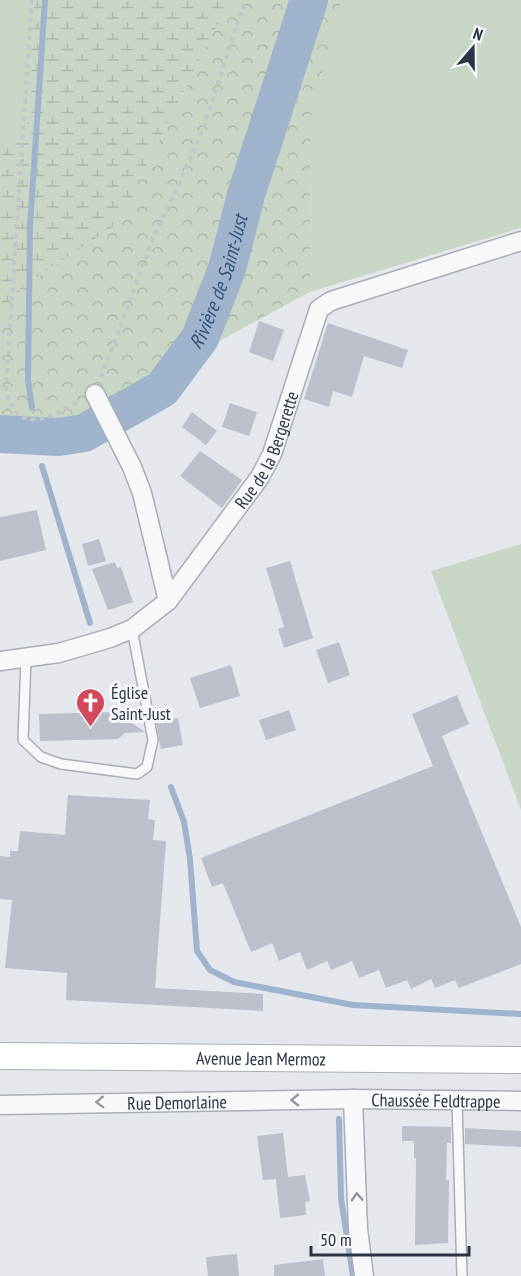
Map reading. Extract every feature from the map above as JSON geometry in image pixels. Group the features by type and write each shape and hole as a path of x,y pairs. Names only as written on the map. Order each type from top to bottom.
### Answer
{"main road":[{"name":"Avenue Jean Mermoz","path":"0,1056 521,1060"}],"street":[{"name":"Rue de la Bergerette","path":"0,661 82,648 132,629 168,601 260,477 272,454 319,309 331,301 521,241"},
{"path":"100,402 142,493 168,601"},
{"path":"353,1099 358,1229 364,1276"},
{"name":"Chaussée Feldtrappe","path":"353,1099 521,1101"},
{"name":"Rue Demorlaine","path":"0,1105 353,1099"}],"lane":[{"path":"26,658 23,740 41,757 61,764 137,774 147,767 153,740 132,629"},
{"path":"457,1101 462,1276"}],"path":[{"path":"32,0 6,387 10,403 24,418 37,420 100,402 155,232 180,184 204,126 245,0"}],"green space":[{"path":"0,0 34,0 26,143 0,143"},
{"path":"34,0 230,0 116,225 19,289 0,317 0,143 26,143"},
{"path":"230,0 341,0 311,117 310,292 73,420 25,428 0,423 0,317 19,289 116,225"},
{"path":"341,0 521,0 521,228 310,292 311,117"},
{"path":"521,544 521,810 431,571"}],"building":[{"path":"259,321 284,330 273,361 249,352"},
{"path":"328,323 408,350 402,368 364,356 352,397 333,391 329,407 304,399"},
{"path":"230,403 257,412 249,436 222,427"},
{"path":"192,412 217,431 206,445 182,427"},
{"path":"200,451 242,480 222,508 180,476"},
{"path":"37,510 46,550 0,561 0,517"},
{"path":"99,539 106,561 88,566 82,544"},
{"path":"290,561 313,638 284,648 278,629 284,627 266,568"},
{"path":"115,562 117,568 121,567 133,602 108,610 92,569"},
{"path":"339,642 350,675 328,683 316,650"},
{"path":"231,665 240,696 200,708 190,678"},
{"path":"457,695 469,724 442,736 521,927 521,964 459,988 455,980 435,988 431,979 411,989 407,980 386,988 379,970 359,978 352,961 331,970 327,961 307,970 300,952 279,961 272,943 251,952 223,883 212,887 201,858 433,766 412,714"},
{"path":"289,710 296,730 266,740 259,720"},
{"name":"Église Saint-Just","path":"116,712 145,732 125,733 118,739 40,741 39,714"},
{"path":"178,718 183,745 161,749 156,722"},
{"path":"68,795 150,800 148,819 155,820 153,840 166,841 155,988 263,994 263,1011 66,1000 67,973 5,968 12,900 0,899 0,856 10,857 10,851 18,851 20,831 65,835"},
{"path":"402,1126 451,1127 451,1143 447,1143 446,1180 449,1180 448,1243 415,1245 416,1158 414,1158 414,1141 402,1141"},
{"path":"465,1128 521,1131 521,1147 465,1144"},
{"path":"283,1133 288,1177 305,1175 310,1201 305,1202 306,1215 280,1218 276,1179 263,1180 257,1136"},
{"path":"237,1254 239,1276 208,1276 206,1257"},
{"path":"323,1259 325,1276 274,1276 274,1265"}],"waterway":[{"path":"32,408 28,380 30,227 45,0"},
{"name":"Rivière de Saint-Just","path":"0,434 58,437 84,433 162,389 200,338 227,269 246,195 309,0"},
{"path":"42,466 90,623"},
{"path":"171,787 184,822 190,859 197,951 210,970 234,982 353,1005 521,1014"},
{"path":"339,1119 341,1198 353,1276"}],"place":[{"name":"Église Saint-Just","path":"90,728"}]}
